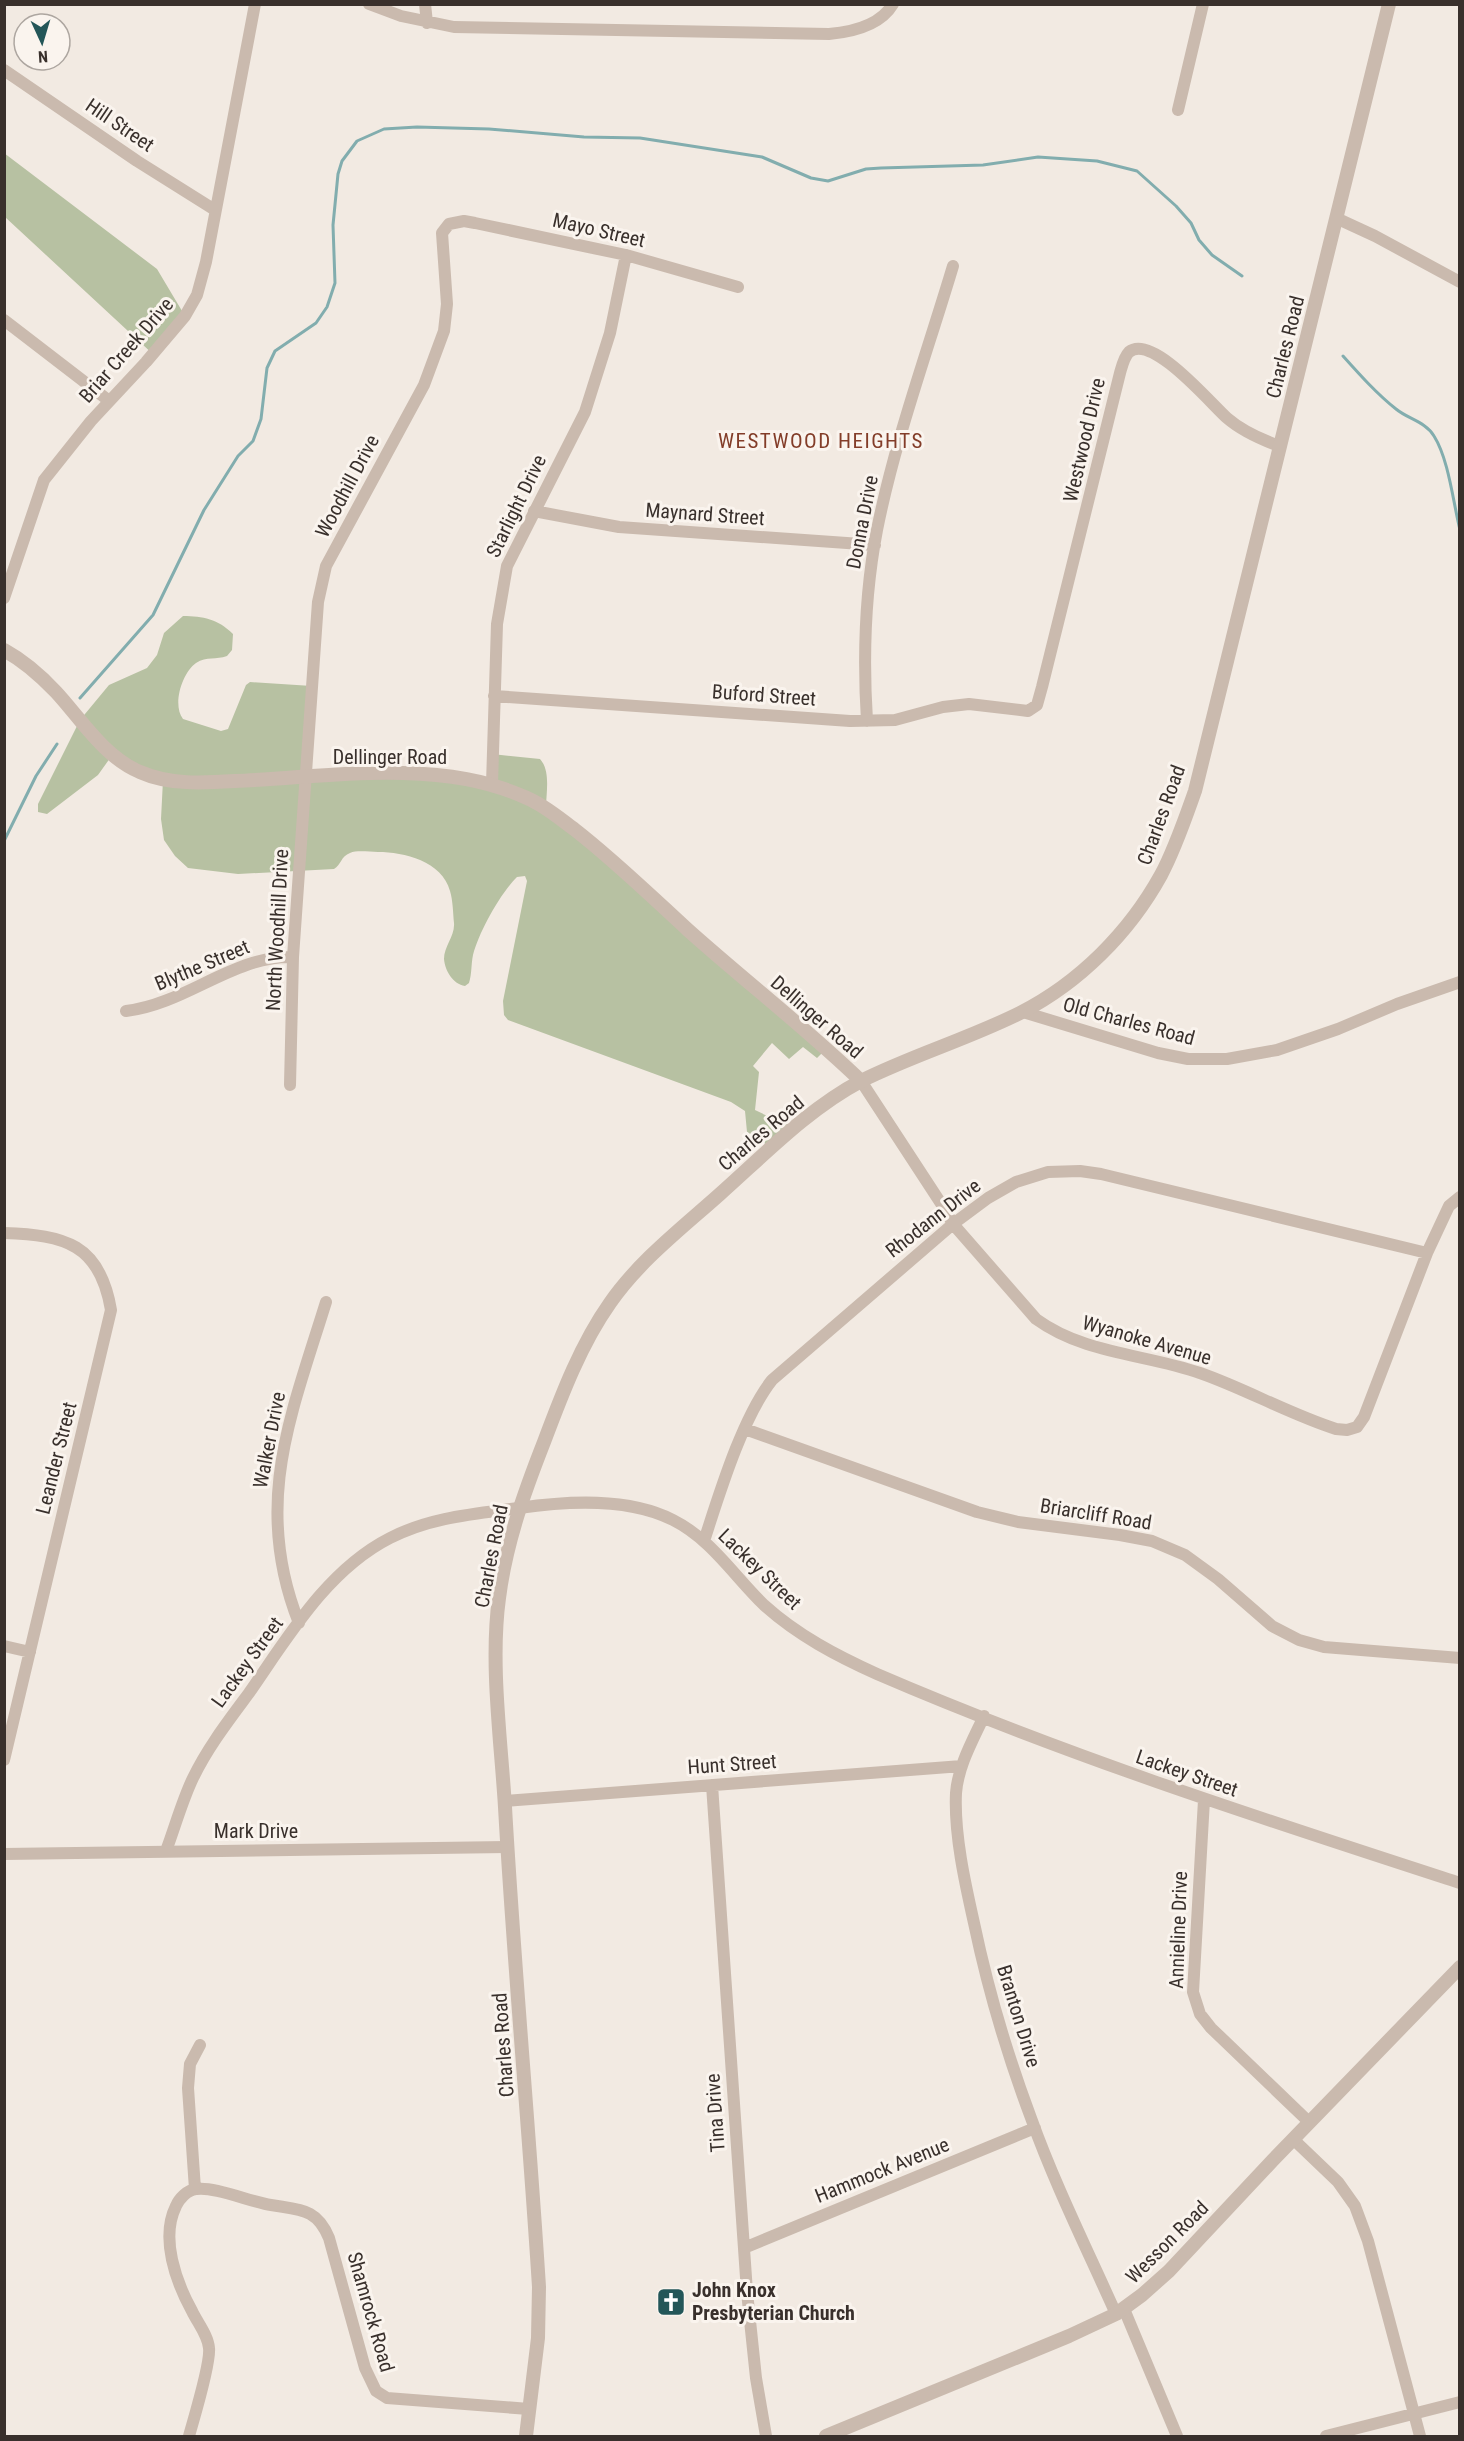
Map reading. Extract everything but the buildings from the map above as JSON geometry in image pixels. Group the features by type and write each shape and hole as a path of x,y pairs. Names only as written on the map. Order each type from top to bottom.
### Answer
{"street":[{"name":"Briar Creek Drive","path":"4,598 44,480 108,400 154,353 197,296 206,262 255,4"},
{"path":"369,4 427,23 454,27 829,34 859,29 891,8"},
{"path":"425,4 427,23"},
{"path":"1178,110 1203,4"},
{"name":"Charles Road","path":"526,2436 538,2338 539,2287 507,1847 498,1686 498,1604 510,1538 519,1508 573,1369 592,1331 611,1300 662,1245 803,1122 841,1093 931,1049 971,1035 1023,1012 1064,986 1088,967 1114,940 1149,895 1172,853 1195,791 1389,4"},
{"name":"Hill Street","path":"4,70 137,161 215,210"},
{"path":"1336,218 1376,236 1460,282"},
{"name":"Mayo Street","path":"449,224 464,221 626,255 738,287"},
{"name":"Woodhill Drive","path":"305,777 318,602 326,566 424,385 444,331 447,304 441,233 449,224"},
{"name":"Starlight Drive","path":"492,784 497,624 507,566 585,412 610,333 626,255"},
{"name":"Donna Drive","path":"867,722 864,664 875,545 887,483 953,266"},
{"path":"4,320 108,400"},
{"name":"Westwood Drive","path":"1028,711 1037,705 1120,373 1130,351 1139,349 1158,356 1196,386 1227,419 1241,429 1279,446"},
{"name":"Maynard Street","path":"534,511 620,527 875,545"},
{"name":"Dellinger Road","path":"4,650 31,667 90,732 119,760 139,772 163,780 200,782 390,772 434,773 492,784 528,798 546,808 592,843 705,945 827,1048 861,1082"},
{"name":"Buford Street","path":"494,696 867,722 911,717 957,705 983,704 1028,711"},
{"name":"North Woodhill Drive","path":"290,1085 293,957 305,777"},
{"name":"Blythe Street","path":"126,1011 163,1003 234,970 262,960 293,957"},
{"name":"Old Charles Road","path":"1023,1012 1158,1053 1208,1060 1251,1056 1278,1050 1460,982"},
{"name":"Wyanoke Avenue","path":"861,1082 953,1224 1036,1319 1062,1336 1088,1345 1194,1371 1319,1424 1347,1430 1357,1427 1364,1417 1427,1253 1449,1206 1460,1197"},
{"name":"Rhodann Drive","path":"704,1541 745,1429 772,1380 953,1224 988,1198 1016,1182 1048,1172 1080,1171 1101,1174 1427,1253"},
{"name":"Leander Street","path":"4,1233 27,1234 62,1242 72,1245 91,1258 107,1287 111,1310 4,1760"},
{"name":"Walker Drive","path":"299,1623 285,1580 277,1536 279,1471 300,1385 326,1302"},
{"name":"Briarcliff Road","path":"745,1429 977,1512 1018,1522 1152,1541 1185,1556 1218,1579 1272,1626 1299,1640 1324,1647 1460,1658"},
{"name":"Lackey Street","path":"166,1851 182,1805 200,1765 299,1623 342,1572 363,1554 391,1538 427,1523 450,1517 543,1504 586,1504 618,1505 647,1510 672,1520 704,1541 762,1602 802,1634 846,1660 880,1675 1204,1800 1460,1883"},
{"path":"4,1646 30,1652"},
{"name":"Branton Drive","path":"984,1716 962,1766 956,1792 957,1817 970,1905 996,2016 1035,2128 1177,2436"},
{"name":"Hunt Street","path":"504,1801 962,1766"},
{"name":"Tina Drive","path":"712,1785 744,2248 756,2378 766,2436"},
{"name":"Annieline Drive","path":"1204,1800 1193,1992 1197,2006 1211,2028 1309,2122"},
{"name":"Mark Drive","path":"4,1854 507,1847"},
{"name":"Wesson Road","path":"826,2436 854,2431 1069,2336 1120,2311 1169,2271 1309,2122 1460,1967"},
{"path":"189,2436 210,2349 177,2278 171,2250 170,2229 171,2216 177,2203 187,2192 195,2189 188,2088 190,2064 200,2044"},
{"name":"Hammock Avenue","path":"744,2248 1035,2128"},
{"path":"1293,2139 1338,2182 1355,2206 1368,2241 1420,2436"},
{"name":"Shamrock Road","path":"195,2189 210,2189 264,2204 302,2210 316,2217 325,2228 329,2238 366,2368 376,2391 387,2398 529,2409"},
{"path":"1326,2436 1460,2402"}],"green space":[{"path":"4,153 157,269 185,316 155,356 5,217"},
{"path":"183,616 210,619 233,634 232,650 227,656 200,661 187,674 180,690 178,706 183,719 221,731 228,729 246,685 250,682 312,686 305,777 390,772 491,784 492,754 540,759 547,776 546,808 827,1048 817,1058 803,1047 789,1059 772,1043 753,1066 759,1072 755,1110 784,1124 790,1123 771,1149 747,1132 745,1111 731,1102 508,1020 504,1015 503,1001 527,881 525,876 517,877 491,914 476,946 472,958 470,980 465,986 453,980 444,959 454,928 450,891 439,872 421,860 388,852 360,851 347,854 334,869 238,874 188,868 175,856 164,840 161,819 163,780 113,754 98,775 47,814 38,812 38,804 80,720 109,685 147,668 157,655 164,633"}],"waterway":[{"path":"80,698 153,615 204,510 238,456 253,441 261,419 267,368 275,351 316,323 327,307 335,283 333,225 338,174 342,161 357,141 384,129 417,127 489,129 584,137 640,138 762,157 811,178 828,181 866,169 983,165 1038,157 1097,161 1137,171 1176,206 1191,223 1199,240 1212,255 1242,276"},
{"path":"1343,356 1389,403 1431,431 1447,469 1460,530"},
{"path":"4,841 36,776 57,744"}],"place":[{"name":"John Knox Presbyterian Church","path":"671,2302"}],"district":[{"name":"WESTWOOD HEIGHTS","path":"821,441"}]}
